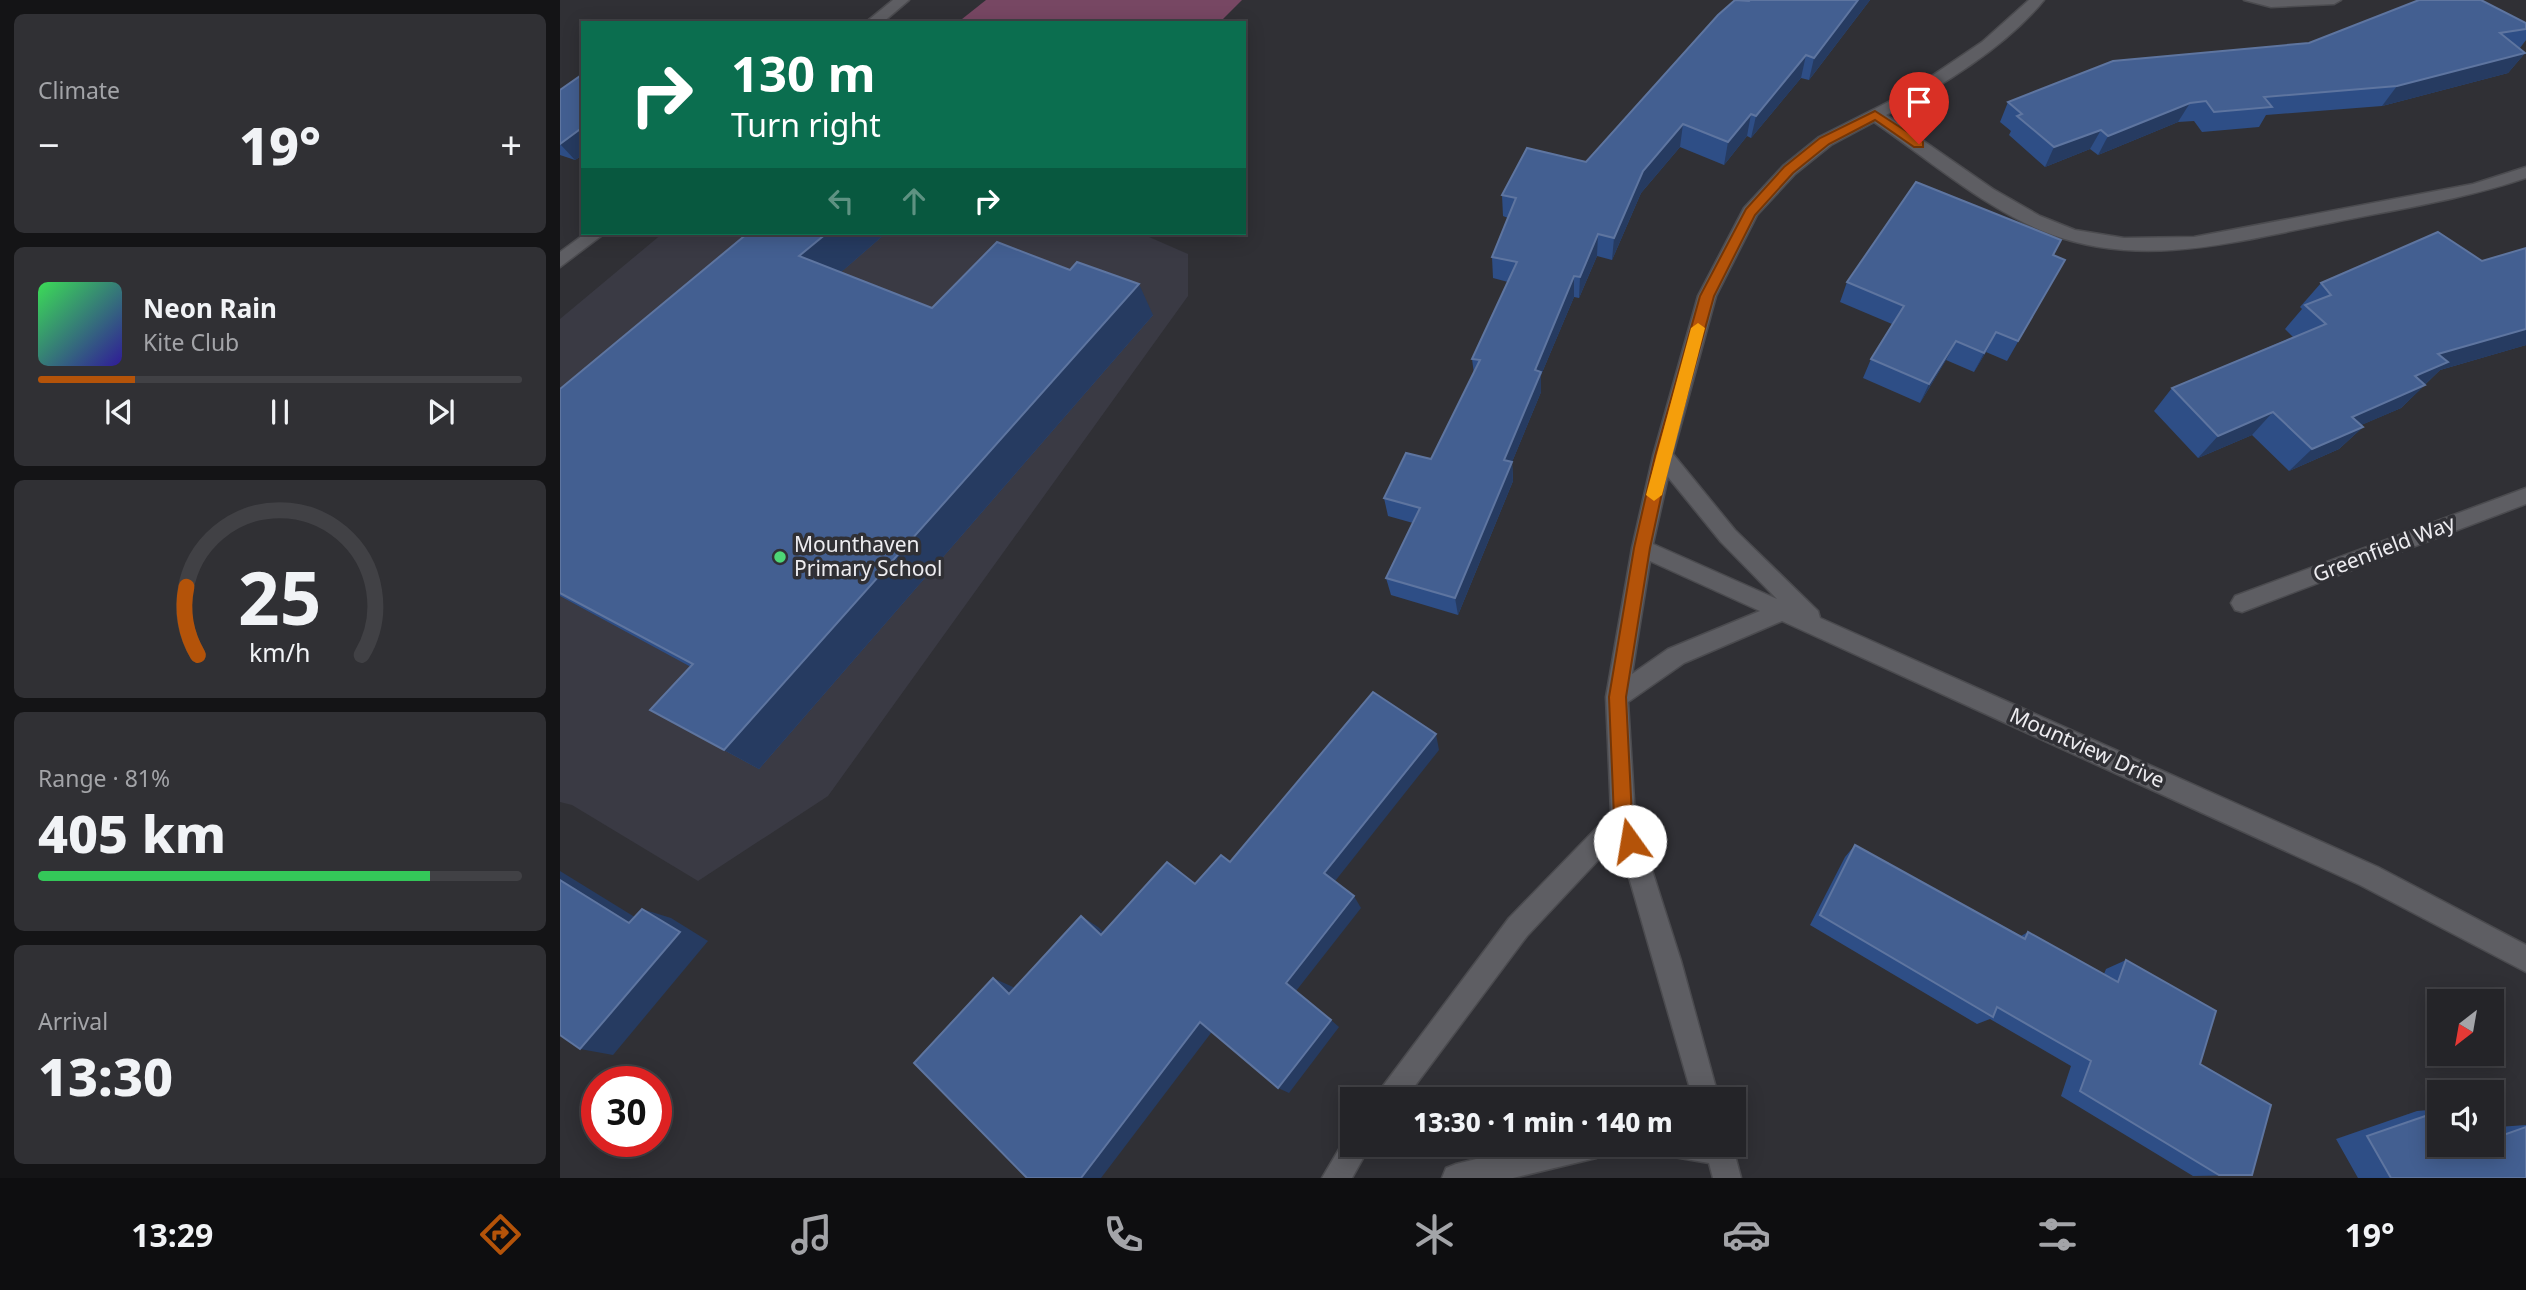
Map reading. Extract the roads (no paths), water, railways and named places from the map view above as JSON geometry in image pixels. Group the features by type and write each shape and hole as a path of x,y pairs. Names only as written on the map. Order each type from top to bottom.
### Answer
{"street":[{"path":"876,21 902,0"},
{"path":"1703,1087 1668,961 1623,817 1617,697 1642,548 1663,456 1707,296 1750,212 1789,170 1825,141 1913,95 1987,44 2036,0"},
{"path":"2251,0 2271,3 2334,0"},
{"path":"1875,115 2028,217 2070,234 2112,243 2165,246 2194,243 2475,189 2526,172"},
{"path":"560,261 594,235"},
{"path":"1663,456 1728,536 1819,627"},
{"name":"Greenfield Way","path":"2242,603 2526,496"},
{"name":"Mountview Drive","path":"1642,548 2369,876 2526,959"},
{"path":"1617,697 1676,656 1783,611"},
{"path":"1398,1087 1518,927 1623,817"},
{"path":"1336,1178 1350,1157"},
{"path":"1456,1178 1542,1157"},
{"path":"1721,1157 1727,1178"}],"place":[{"name":"Mounthaven Primary School","path":"780,557"}]}
